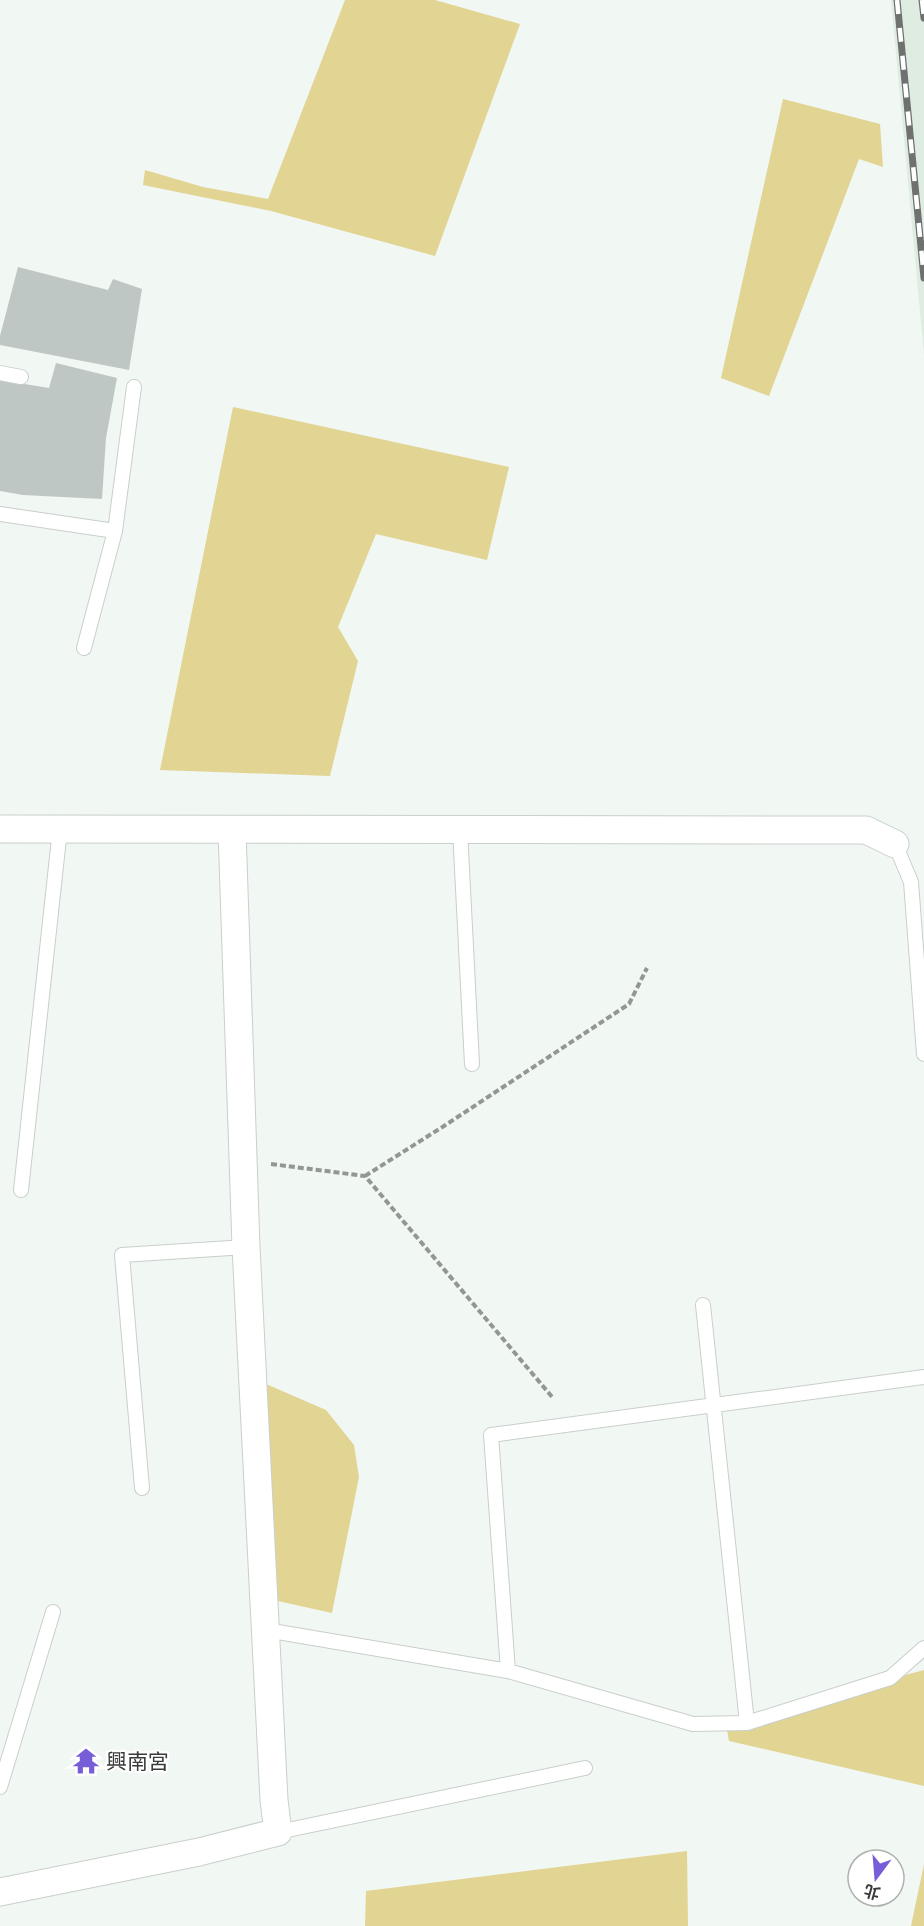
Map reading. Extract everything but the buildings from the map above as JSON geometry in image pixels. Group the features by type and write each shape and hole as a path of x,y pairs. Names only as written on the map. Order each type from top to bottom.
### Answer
{"street":[{"path":"0,829 866,830 894,844"},
{"path":"0,1892 199,1852 278,1832 274,1800 246,1247 232,830"}],"lane":[{"path":"0,373 21,377"},
{"path":"84,648 115,531 134,387"},
{"path":"0,514 115,531"},
{"path":"21,1190 60,830"},
{"path":"460,830 472,1064"},
{"path":"894,844 911,882 924,1054"},
{"path":"142,1488 122,1255 246,1247"},
{"path":"702,1305 747,1723"},
{"path":"508,1671 491,1435 924,1377"},
{"path":"0,1787 53,1612"},
{"path":"266,1630 508,1671 693,1724 747,1723 890,1677 924,1648"},
{"path":"278,1832 585,1768"}],"path":[{"path":"244,1160 366,1176 629,1004 647,968"},
{"path":"366,1176 553,1398"}],"shaded area":[{"path":"345,0 435,0 520,24 435,256 271,211 143,185 145,170 203,187 268,199"},
{"path":"891,0 924,0 924,355"},
{"path":"783,99 880,124 883,167 859,159 769,396 721,378"},
{"path":"233,407 509,467 487,560 376,534 338,627 358,661 330,776 160,770"},
{"path":"266,1384 326,1410 354,1445 359,1477 332,1613 278,1601"},
{"path":"924,1670 924,1786 729,1741 726,1724"},
{"path":"687,1851 688,1926 365,1926 366,1891"},
{"path":"924,1864 924,1926 911,1926"}],"railway":[{"path":"897,0 924,278"},
{"path":"922,0 924,18"}],"place":[{"name":"興南宮","path":"86,1761"}]}
